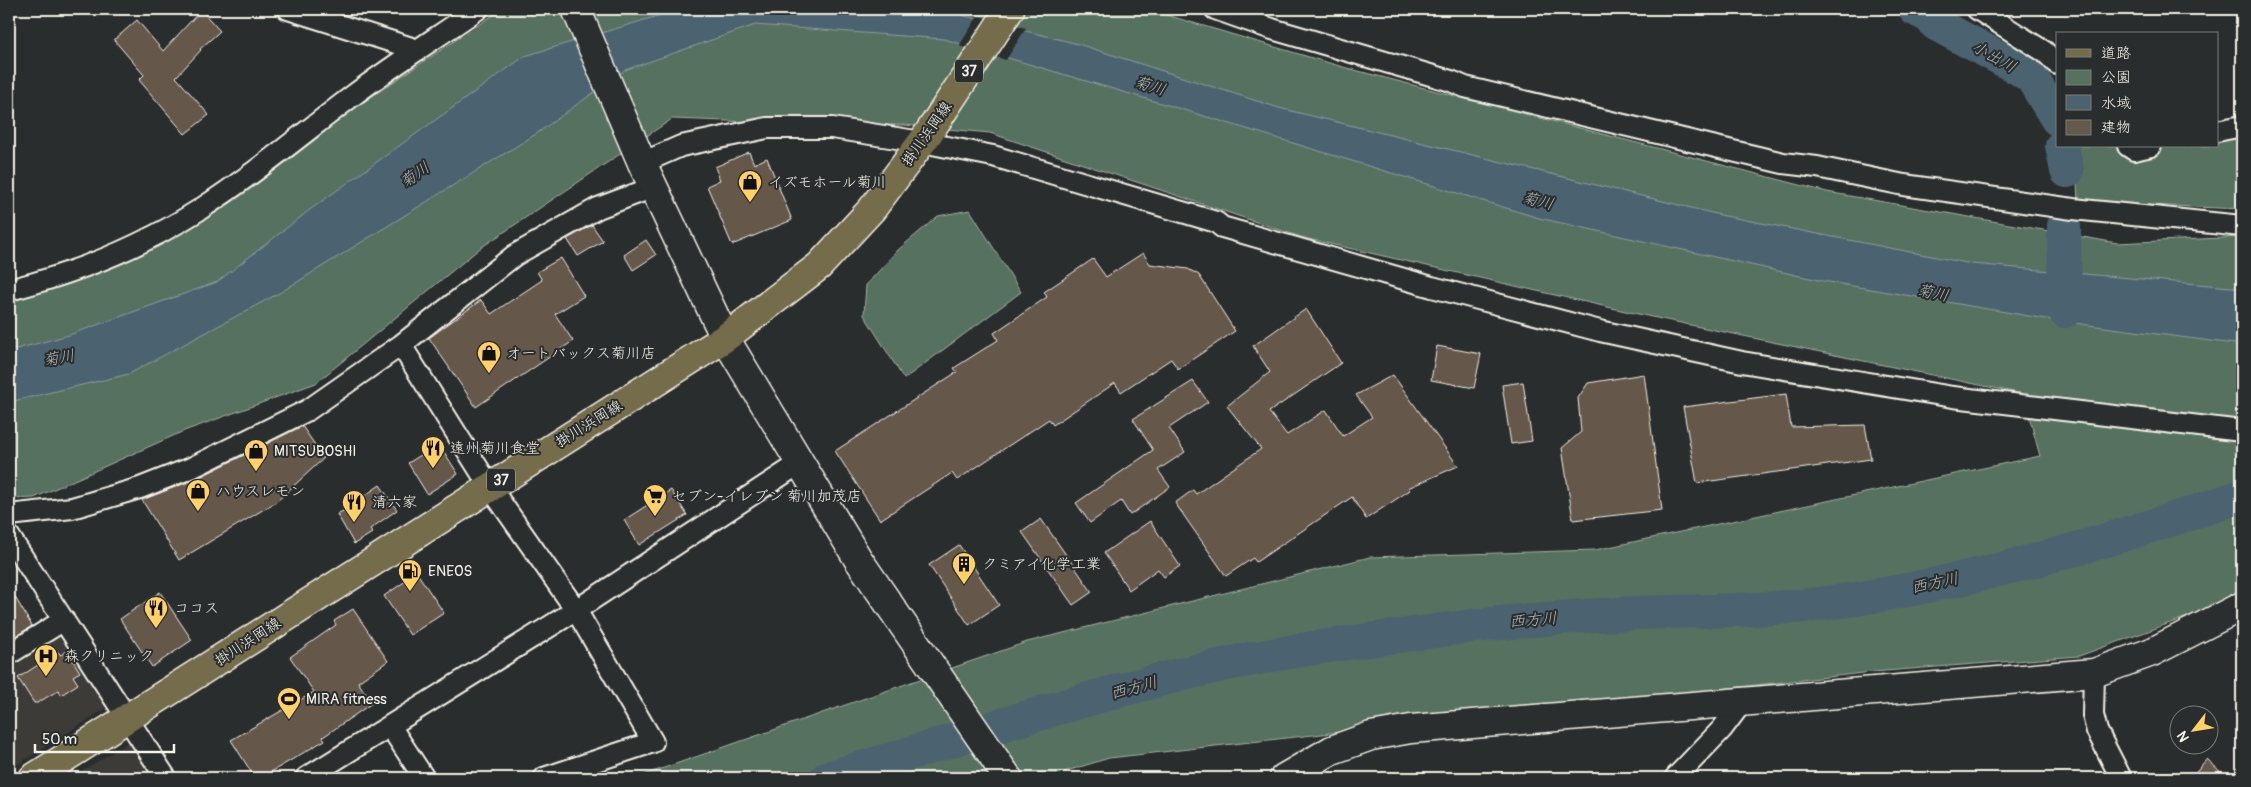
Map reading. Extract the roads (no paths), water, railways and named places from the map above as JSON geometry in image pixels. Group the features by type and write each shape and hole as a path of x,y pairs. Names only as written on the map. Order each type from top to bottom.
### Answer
{"main road":[{"name":"掛川浜岡線","path":"33,778 725,338 819,266 872,209 925,138 1010,9"}],"street":[{"path":"288,9 418,50"},
{"path":"9,290 57,277 94,264 182,220 221,195 353,95 478,9"},
{"path":"576,9 654,188 725,338 858,559 1008,778"},
{"path":"1215,9 1272,28 1451,81 1465,87 1783,163 1817,167 1904,185 2073,209 2242,226"},
{"path":"1977,9 2045,52 2056,63"},
{"path":"2218,131 2242,126"},
{"path":"640,156 767,128 832,128 925,138 993,156 1216,222 1222,227 1231,230 1432,287 1600,331 1742,362 1953,396 2242,431"},
{"path":"9,515 72,508 140,488 191,468 308,410 401,345 515,255 598,208 654,188"},
{"path":"401,345 490,487 576,610 653,742 544,778"},
{"path":"306,778 576,610 800,463"},
{"path":"9,536 166,778"},
{"path":"1284,778 1332,750 1370,736 1411,729 2094,673 2152,652 2239,613"},
{"path":"9,654 64,620"},
{"path":"2094,673 2093,715 2097,731 2121,778"},
{"path":"1675,778 1722,729 1742,701"},
{"path":"390,726 424,778"}],"water":[{"name":"菊川","path":"681,9 937,9 1078,44 1279,108 1720,215 1972,264 2242,288 2242,345 2058,321 1823,281 1539,218 944,39 755,25 625,70 536,134 281,292 129,374 9,402 9,351 69,335 217,282 311,209 525,56"}],"waterway":[{"name":"小出川","path":"1915,9 1929,16 1936,24 2018,68 2032,78 2056,117"},
{"name":"小出川","path":"2062,148 2067,171"},
{"name":"小出川","path":"2064,226 2065,311"},
{"name":"西方川","path":"827,778 1110,693 1256,658 1361,641 1526,620 1610,614 1768,608 1812,605 1867,597 1922,587 2030,562 2137,531 2242,496"}],"place":[{"name":"イズモホール菊川","path":"750,203"},
{"name":"オートバックス菊川店","path":"489,374"},
{"name":"遠州菊川食堂","path":"433,469"},
{"name":"MITSUBOSHI","path":"256,472"},
{"name":"ハウスレモン","path":"198,512"},
{"name":"セブン-イレブン 菊川加茂店","path":"655,517"},
{"name":"清六家","path":"354,523"},
{"name":"クミアイ化学工業","path":"964,585"},
{"name":"ENEOS","path":"410,592"},
{"name":"ココス","path":"156,629"},
{"name":"森クリニック","path":"46,677"},
{"name":"MIRA fitness","path":"289,720"}]}
